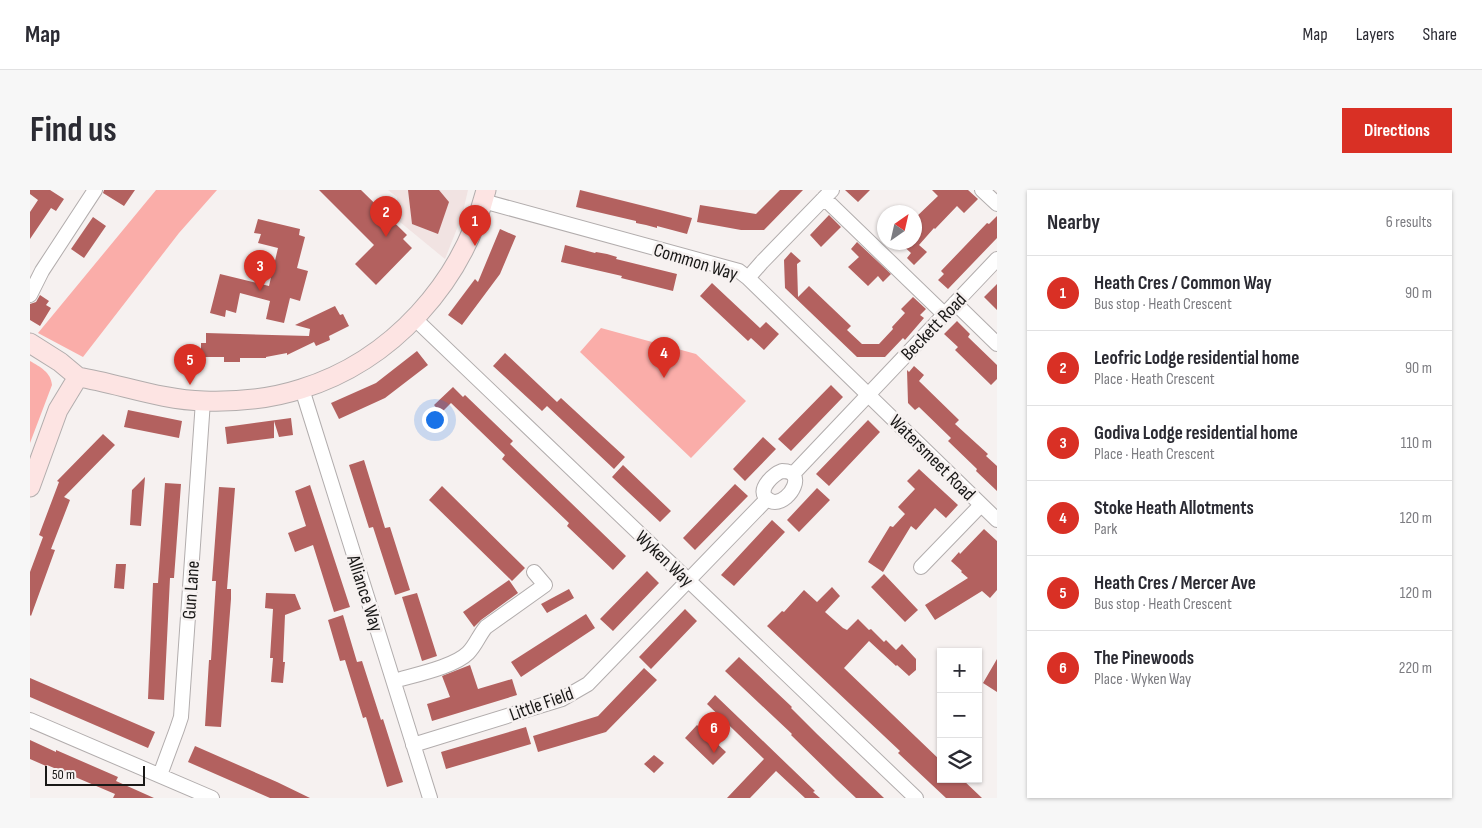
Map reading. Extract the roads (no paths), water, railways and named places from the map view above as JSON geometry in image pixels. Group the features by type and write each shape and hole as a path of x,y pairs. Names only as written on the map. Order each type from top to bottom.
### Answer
{"street":[{"path":"30,295 42,271 95,190"},
{"path":"982,190 997,204"},
{"path":"748,278 828,194 944,314"},
{"path":"30,343 60,362 78,377 99,380 173,398 203,401 242,400 302,389 334,376 375,354 414,318 449,275 463,251 484,196"},
{"name":"Common Way","path":"484,196 740,271 868,394"},
{"name":"Beckett Road","path":"793,474 997,259"},
{"path":"955,303 997,344"},
{"name":"Wyken Way","path":"414,318 916,798"},
{"path":"30,487 58,410 78,377"},
{"name":"Alliance Way","path":"302,389 430,798"},
{"name":"Watersmeet Road","path":"868,394 997,520"},
{"name":"Gun Lane","path":"160,775 181,717 203,401"},
{"path":"782,470 793,474 796,484 794,489 778,502 772,502 767,499 764,494 764,488 778,472 782,470"},
{"name":"Little Field","path":"414,746 562,698 588,684 767,499"},
{"path":"921,567 981,505"},
{"path":"394,681 455,662 466,655 486,627 544,585 534,572"},
{"path":"30,720 212,798"}],"place":[{"name":"Leofric Lodge residential home","path":"386,237"},
{"name":"Heath Cres / Common Way","path":"475,246"},
{"name":"Godiva Lodge residential home","path":"260,291"},
{"name":"Stoke Heath Allotments","path":"664,378"},
{"name":"Heath Cres / Mercer Ave","path":"190,385"},
{"name":"The Pinewoods","path":"714,753"}]}
